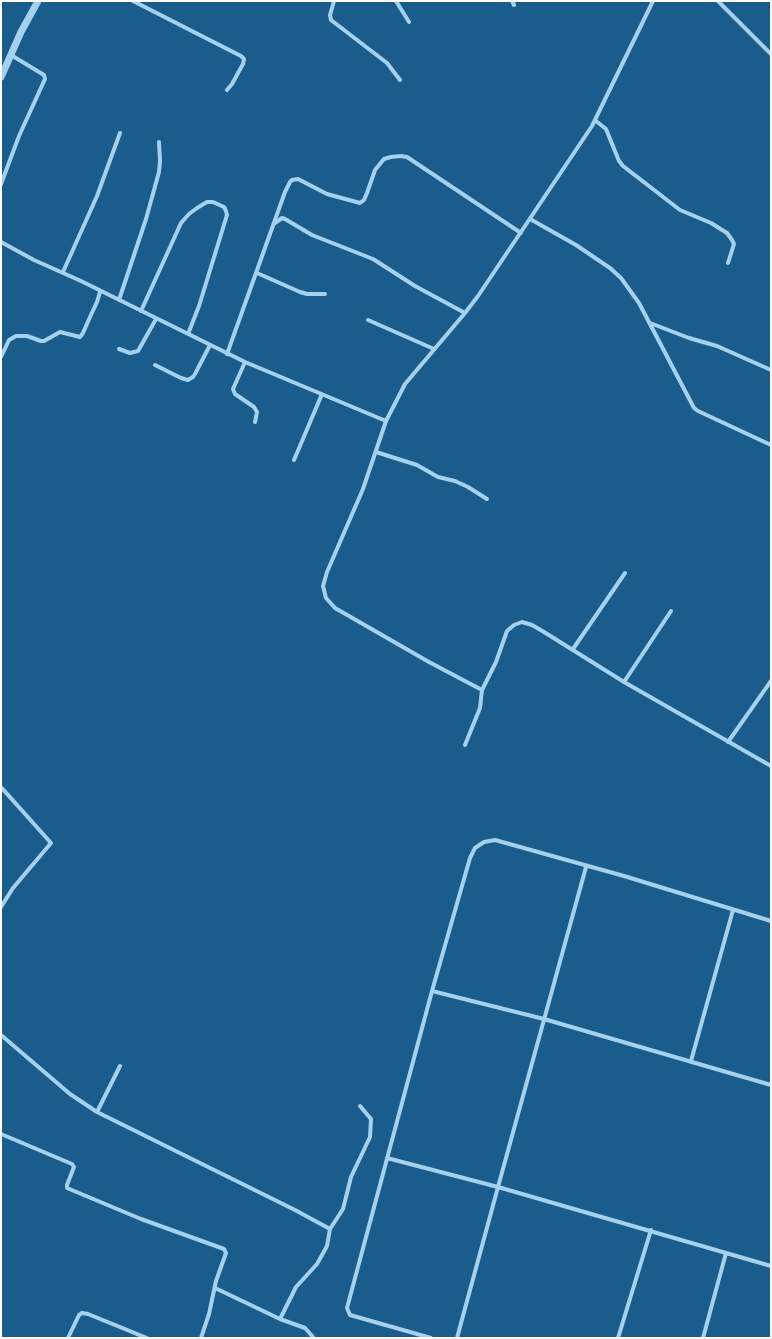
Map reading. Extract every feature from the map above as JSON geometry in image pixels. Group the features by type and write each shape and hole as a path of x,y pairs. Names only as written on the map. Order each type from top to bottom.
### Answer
{"street":[{"path":"1,77 21,32 38,1"},
{"path":"134,1 241,56 244,59 243,64 227,90"},
{"path":"334,1 330,15 331,20 387,63 400,80"},
{"path":"396,1 409,22"},
{"path":"482,690 429,662 335,608 326,598 323,586 327,572 363,489 386,421 405,384 465,312 530,220 596,121 653,1"},
{"path":"718,1 771,54"},
{"path":"1,184 19,136 45,79 44,75 11,55"},
{"path":"596,121 606,129 619,161 623,166 680,210 711,223 728,234 734,244 728,263"},
{"path":"63,272 97,196 120,133"},
{"path":"119,300 146,219 158,172 160,161 159,142"},
{"path":"227,354 286,192 292,180 298,179 327,194 360,203 364,200 375,170 384,159 401,156 407,157 521,233"},
{"path":"141,311 181,223 192,212 207,202 214,202 224,207 227,214 199,306 188,334"},
{"path":"275,223 282,218 285,219 312,235 373,259 415,286 465,312"},
{"path":"530,220 576,245 610,268 621,278 639,303 694,408 771,445"},
{"path":"1,242 34,260 63,272 100,292 227,354 386,421"},
{"path":"257,273 300,292 307,294 325,294"},
{"path":"1,356 9,340 16,336 27,336 44,341 60,332 80,337 97,302 100,292"},
{"path":"120,348 130,353 138,351 156,319"},
{"path":"368,320 434,349"},
{"path":"650,323 689,338 717,346 771,370"},
{"path":"155,365 188,380 196,374 210,345"},
{"path":"245,362 233,389 235,394 254,407 257,412 255,422"},
{"path":"294,460 322,394"},
{"path":"376,452 417,465 438,477 455,481 487,499"},
{"path":"573,649 625,573"},
{"path":"624,682 670,611"},
{"path":"465,745 480,708 482,690 496,662 507,631 514,625 522,622 532,625 624,682 771,766"},
{"path":"728,742 771,681"},
{"path":"1,787 51,843 13,888 1,907"},
{"path":"431,1338 350,1315 346,1308 388,1158 432,991 470,858 479,844 489,840 495,840 624,876 771,921"},
{"path":"458,1338 586,866"},
{"path":"691,1061 733,910"},
{"path":"432,991 544,1019 771,1085"},
{"path":"1,1035 70,1094 97,1112 295,1210 330,1229"},
{"path":"97,1112 120,1066"},
{"path":"280,1319 296,1287 317,1264 327,1246 330,1229 343,1209 351,1177 370,1137 371,1119 360,1106"},
{"path":"1,1134 72,1164 74,1167 67,1188 224,1249 226,1253 218,1275 201,1338"},
{"path":"388,1158 498,1187 771,1265"},
{"path":"618,1338 651,1230"},
{"path":"703,1338 726,1253"},
{"path":"215,1288 280,1319 305,1328 313,1337"},
{"path":"68,1338 79,1315 82,1313 88,1314 147,1338"}]}
